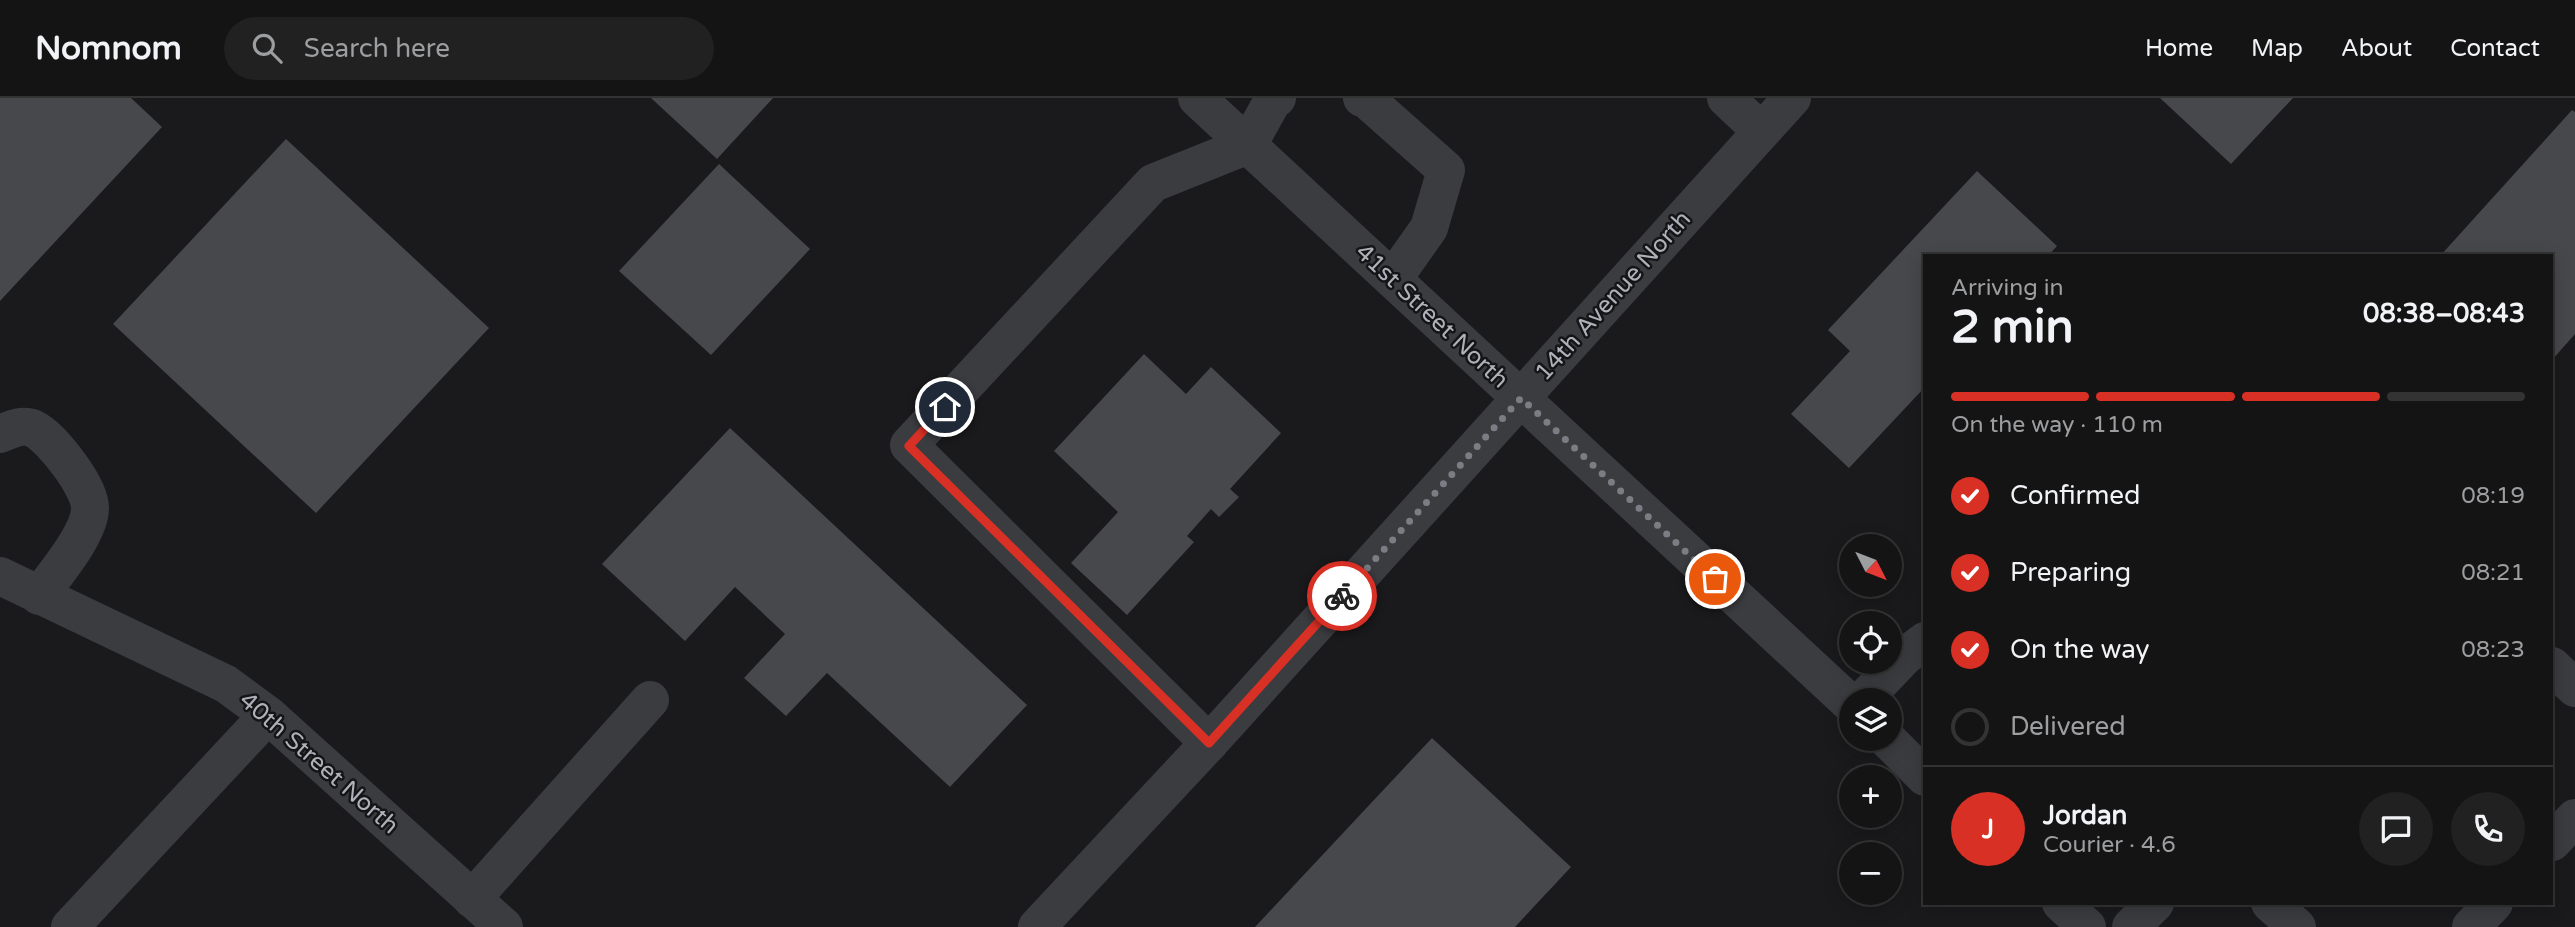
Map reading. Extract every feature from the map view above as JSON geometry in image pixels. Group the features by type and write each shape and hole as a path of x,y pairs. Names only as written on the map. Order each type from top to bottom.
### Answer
{"street":[{"name":"41st Street North","path":"1197,98 1839,693"},
{"path":"1209,743 909,446 1153,183 1248,145 1273,100 1277,98"},
{"path":"1362,98 1446,170 1429,228 1393,279"},
{"path":"1726,98 1761,131"},
{"name":"14th Avenue North","path":"1037,927 1209,743 1792,98"},
{"path":"0,434 17,427 35,429 74,469 90,507 86,527 39,596"},
{"name":"40th Street North","path":"0,576 226,684 268,715 504,927"},
{"path":"1874,688 1905,656 1923,642"},
{"path":"2553,667 2575,688"},
{"path":"472,899 650,700"},
{"path":"71,927 268,715"},
{"path":"1899,751 1923,775"},
{"path":"2553,841 2575,818"},
{"path":"2063,905 2087,927"},
{"path":"2132,927 2153,905"},
{"path":"2272,905 2297,927"},
{"path":"2471,927 2492,905"}],"building":[{"path":"0,98 131,98 162,127 0,301"},
{"path":"651,98 773,98 717,159"},
{"path":"2160,98 2293,98 2231,164"},
{"path":"2572,110 2575,112 2575,334 2553,359 2553,254 2442,254"},
{"path":"286,139 489,328 316,513 113,324"},
{"path":"719,164 810,249 711,355 619,271"},
{"path":"1977,171 2057,246 2050,254 1923,254 1923,389 1849,468 1791,414 1850,351 1828,330"},
{"path":"1144,354 1186,394 1211,367 1281,433 1230,489 1239,497 1219,517 1211,509 1187,536 1194,542 1127,615 1071,563 1118,512 1054,451"},
{"path":"730,428 1027,705 950,787 827,673 786,716 744,678 785,634 735,587 685,641 602,564"},
{"path":"1432,738 1571,867 1515,927 1255,927"}],"way so far":[{"path":"1342,596 1521,398 1715,579"}],"route":[{"path":"945,407 909,446 1209,743 1342,596"}]}
